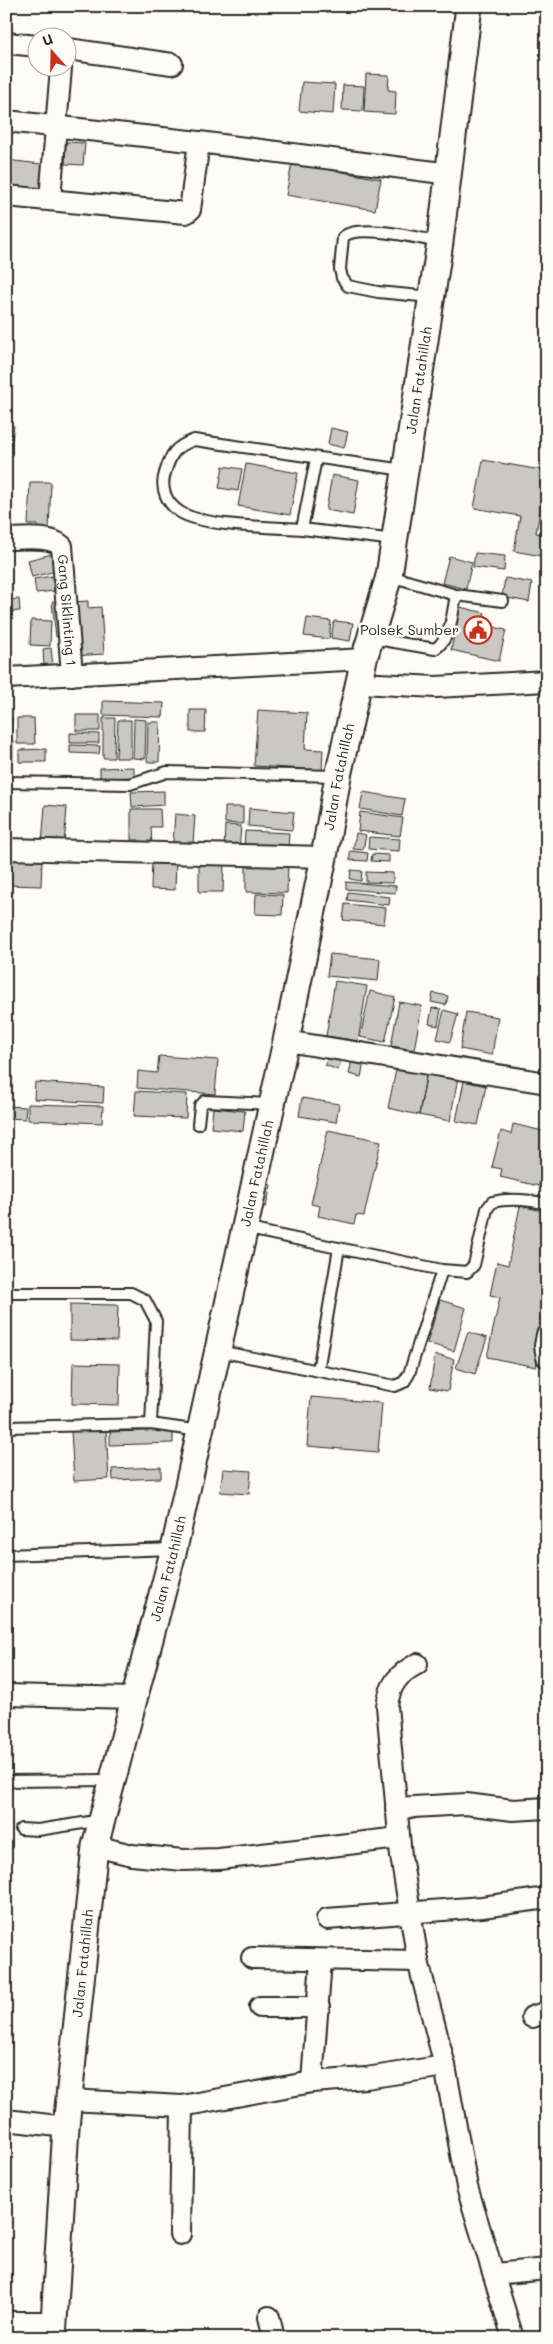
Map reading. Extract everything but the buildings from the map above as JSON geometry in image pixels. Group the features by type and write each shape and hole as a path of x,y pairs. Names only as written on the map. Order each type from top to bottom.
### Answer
{"street":[{"name":"Jalan Fatahillah","path":"52,2330 66,2127 95,1846 174,1549 286,1041 324,856 338,776 365,660 389,576 407,470 450,174 469,6"},
{"path":"6,43 28,45"},
{"path":"78,50 172,64"},
{"path":"50,199 58,126 60,78"},
{"path":"6,121 199,142 450,174"},
{"path":"6,196 186,213 190,210 199,142"},
{"name":"Gang Siklinting 1","path":"6,539 47,540 58,542 62,546 72,674"},
{"path":"6,678 365,660 436,687 547,681"},
{"path":"6,849 324,856"},
{"path":"286,1041 547,1084"},
{"path":"547,1335 545,1346 547,1357"},
{"path":"417,1664 400,1673 389,1690 387,1706 408,1912 418,1961 445,2066 467,2187 513,2338"},
{"path":"6,1695 135,1698"},
{"path":"396,1808 466,1804 513,1810 547,1808"},
{"path":"95,1846 132,1855 183,1860 218,1859 399,1838"},
{"path":"327,1918 482,1906 547,1898"},
{"path":"252,1958 418,1961"},
{"path":"312,2082 319,2007 320,1960"},
{"path":"260,2007 319,2007"},
{"path":"70,2100 182,2106 312,2082 366,2078 445,2066"},
{"path":"180,2234 182,2106"},
{"path":"6,2120 66,2127"},
{"path":"495,2274 547,2269"},
{"path":"270,2317 274,2338"},
{"path":"6,2322 52,2330"}],"lane":[{"path":"432,297 378,292 348,286 342,278 340,269 343,237 353,232 386,233 440,242"},
{"path":"395,540 210,521 181,513 168,503 162,483 169,459 180,445 194,440 316,459 407,470"},
{"path":"302,529 316,459"},
{"path":"389,576 456,595 503,600"},
{"path":"365,660 435,649 442,644 448,632 456,595"},
{"path":"6,782 130,784 167,772 338,776"},
{"path":"198,1124 200,1106 205,1101 272,1104"},
{"path":"244,1227 442,1270 467,1272 474,1265 487,1209 492,1202 509,1200 534,1201 547,1204"},
{"path":"318,1371 339,1248"},
{"path":"218,1351 395,1386 404,1382 409,1374 442,1270"},
{"path":"6,1294 131,1293 145,1300 156,1321 151,1424"},
{"path":"6,1426 151,1424 201,1432"},
{"path":"6,1555 174,1549"},
{"path":"6,1781 113,1780"},
{"path":"21,1829 38,1830 103,1820"}],"place":[{"name":"Polsek Sumber","path":"478,630"}]}
